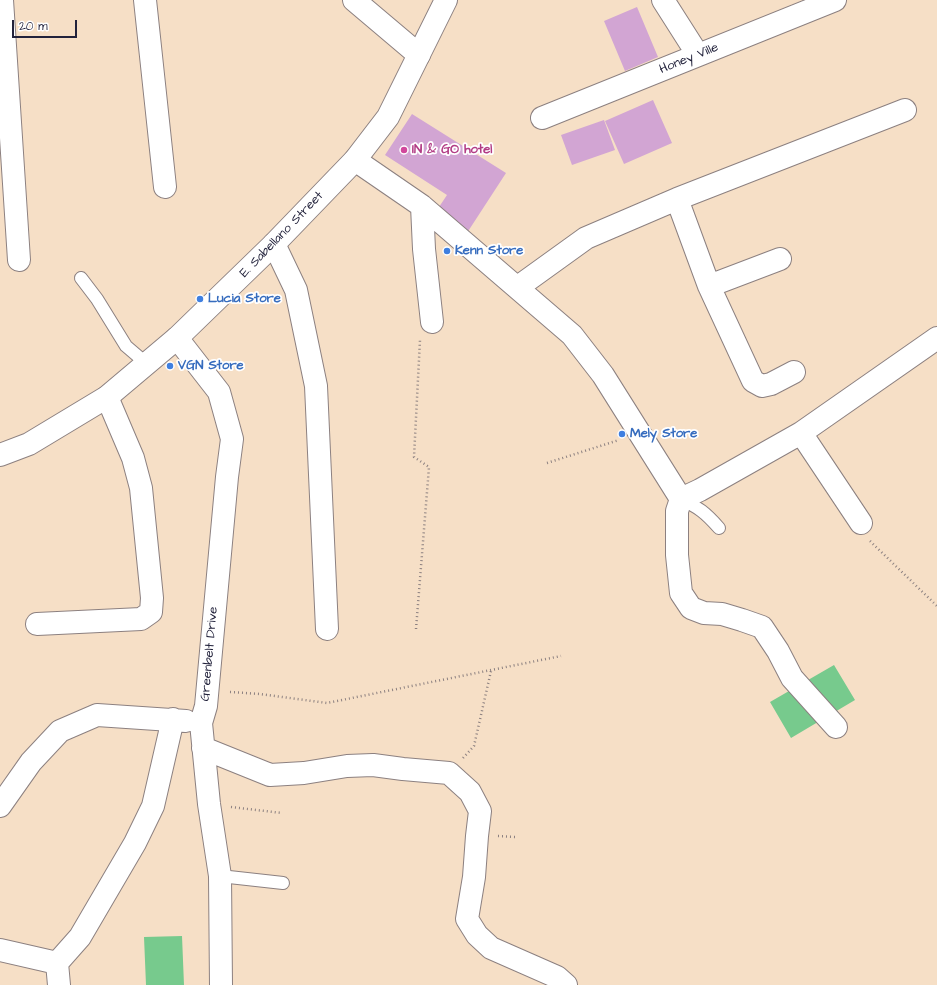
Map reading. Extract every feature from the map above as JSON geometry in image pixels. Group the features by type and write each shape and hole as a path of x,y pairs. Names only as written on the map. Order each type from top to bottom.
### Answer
{"street":[{"path":"2,0 19,260"},
{"path":"145,0 165,187"},
{"path":"354,0 419,55"},
{"name":"E. Sabellano Street","path":"0,455 29,444 107,397 177,338 274,244 354,160 388,117 446,0"},
{"path":"663,0 698,55"},
{"name":"Honey Ville","path":"542,118 835,0"},
{"path":"518,287 586,238 677,199 905,110"},
{"path":"354,160 422,206 572,334 603,375 681,499"},
{"path":"677,199 709,286 752,381 762,386 771,384 794,372"},
{"path":"422,206 424,249 432,322"},
{"path":"274,244 296,290 316,386 327,629"},
{"path":"709,286 780,259"},
{"name":"Greenbelt Drive","path":"177,338 219,392 232,439 226,485 206,706 201,723 209,804 220,876 221,985"},
{"path":"836,727 792,678 778,651 762,627 722,614 704,613 691,608 681,593 677,555 677,511 681,499 700,490 801,433 937,338"},
{"path":"37,624 141,619 151,612 152,598 140,488 133,458 107,397"},
{"path":"801,433 861,523"},
{"path":"0,806 31,762 60,731 97,715 173,719 201,723"},
{"path":"58,985 57,964 80,937 135,843 152,806 173,719"},
{"path":"204,748 270,775 304,773 346,766 373,765 449,773 470,792 480,811 474,877 467,919 477,935 492,948 557,977 566,985"},
{"path":"0,950 57,964"}],"lane":[{"path":"81,278 97,299 126,346 147,364"},
{"path":"681,499 707,514 719,528"},
{"path":"220,876 283,883"}],"path":[{"path":"416,629 429,467 414,457 420,335 432,322"},
{"path":"547,463 640,434"},
{"path":"861,523 867,539 937,606"},
{"path":"207,691 260,694 327,703 561,656"},
{"path":"449,773 474,746 491,670"},
{"path":"209,804 282,813"}],"green space":[{"path":"834,665 855,700 791,738 770,702"},
{"path":"182,936 184,985 146,985 144,937"}],"building":[{"path":"637,7 658,57 625,71 604,21"},
{"path":"653,100 672,143 624,164 605,121"},
{"path":"412,114 506,173 465,236 433,216 447,195 385,155"},
{"path":"604,120 615,150 572,165 561,135"}],"place":[{"name":"IN & GO hotel","path":"404,150"},
{"name":"Kenn Store","path":"447,251"},
{"name":"Lucia Store","path":"200,299"},
{"name":"VGN Store","path":"170,366"},
{"name":"Mely Store","path":"622,434"}]}
